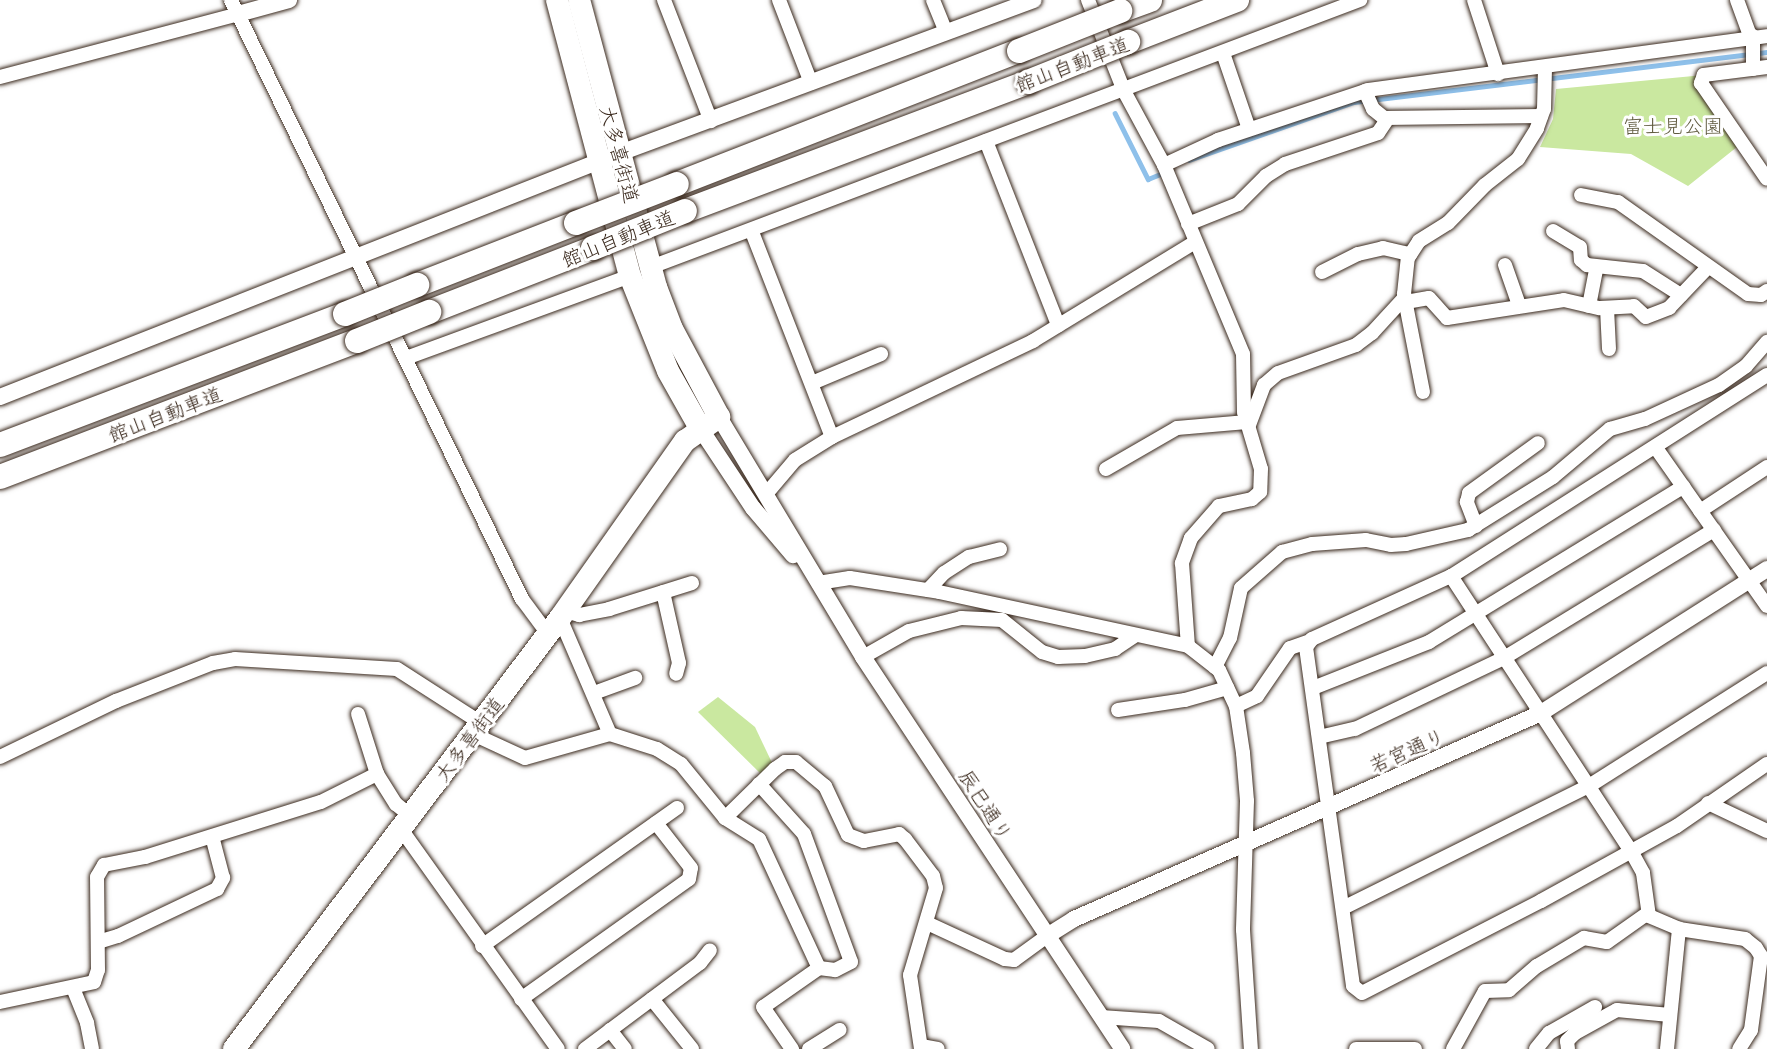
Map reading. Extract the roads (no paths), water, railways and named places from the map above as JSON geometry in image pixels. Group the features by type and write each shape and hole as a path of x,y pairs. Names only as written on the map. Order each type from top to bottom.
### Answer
{"highway":[{"name":"大多喜街道","path":"557,0 610,157 672,329 709,423"},
{"name":"大多喜街道","path":"579,0 610,157 630,276 668,371 709,423"},
{"name":"館山自動車道","path":"0,445 345,314 1150,0"},
{"name":"館山自動車道","path":"0,477 1237,0"},
{"name":"大多喜街道","path":"234,1049 558,621 685,441 709,423"}],"street":[{"path":"0,77 234,7 289,0"},
{"path":"664,0 711,121"},
{"path":"779,0 811,83"},
{"path":"933,0 946,33"},
{"path":"0,397 610,157 1034,0"},
{"path":"1088,0 1124,91 1164,165 1243,354 1248,423 1263,484 1252,499 1219,506 1191,538 1182,563 1188,646"},
{"path":"651,267 752,232 1360,0"},
{"path":"1474,0 1498,74"},
{"path":"1737,0 1757,36 1760,68 1704,75 1701,83 1767,179"},
{"path":"234,7 358,256 522,599 558,621 594,693 610,734"},
{"path":"1164,165 1249,129 1365,91 1545,68 1757,36"},
{"path":"1223,53 1249,129"},
{"path":"1423,392 1406,300 1410,254 1419,241 1448,223 1485,185 1518,159 1542,116 1548,81 1545,68"},
{"path":"1365,91 1373,109 1388,118 1542,116"},
{"path":"1188,224 1238,204 1266,176 1285,164 1378,133 1388,118"},
{"path":"986,141 1058,325"},
{"path":"1581,195 1618,202 1748,294 1761,295 1767,291"},
{"path":"1553,231 1580,247 1581,260 1596,269 1643,271 1681,295"},
{"path":"752,232 831,437"},
{"path":"767,493 795,460 831,437 1033,342 1195,242"},
{"path":"1322,272 1358,254 1383,248 1410,254"},
{"path":"1505,265 1519,305"},
{"path":"1248,423 1264,385 1278,373 1356,345 1406,300 1429,298 1447,318 1519,305 1563,300 1608,308 1634,306 1646,317 1656,316 1681,295 1707,267"},
{"path":"1589,306 1596,269"},
{"path":"406,357 630,276"},
{"path":"1608,308 1609,349"},
{"path":"1215,667 1230,638 1241,588 1282,552 1323,543 1366,540 1391,545 1406,544 1476,526 1553,477 1610,429 1645,419 1719,385 1746,366 1767,342"},
{"path":"812,383 881,354"},
{"path":"1236,706 1257,696 1290,648 1451,576 1656,448 1767,375"},
{"name":"辰巳通り","path":"709,423 767,493 863,657 1122,1049"},
{"name":"辰巳通り","path":"709,423 753,508 818,583"},
{"path":"1106,469 1177,428 1248,423"},
{"path":"1476,526 1467,502 1469,493 1538,442"},
{"path":"1656,448 1767,606"},
{"path":"1700,511 1767,467"},
{"path":"1313,688 1429,642 1477,615 1683,487"},
{"path":"1319,737 1355,729 1504,658 1714,530"},
{"path":"928,590 944,573 969,557 1000,549"},
{"name":"若宮通り","path":"1047,936 1074,919 1244,846 1541,713 1767,569"},
{"path":"1451,576 1631,851 1643,873 1648,913"},
{"path":"818,583 850,578 928,590 1188,646 1215,667 1236,706 1247,801 1243,930 1254,1048"},
{"path":"558,621 609,609 692,583"},
{"path":"663,592 679,663 676,674"},
{"path":"863,657 909,631 961,618 1002,620 1042,652 1058,657 1085,656 1115,649 1134,636"},
{"path":"1310,641 1306,647 1327,808 1345,907 1350,973 1353,986 1362,993 1631,851 1767,764"},
{"path":"0,757 135,694 213,663 235,659 397,669 477,728 525,758 610,734 657,749 681,764 725,818 759,839 819,968"},
{"path":"1345,907 1588,786 1767,673"},
{"path":"594,693 635,678"},
{"path":"1118,710 1185,700 1227,688"},
{"path":"358,714 377,774 406,823 482,946 558,1049"},
{"path":"725,818 785,762 796,762 825,786 849,835 864,842 899,834 905,839 933,876 936,888 910,975 921,1047 938,1049"},
{"path":"0,1002 94,982 98,942 97,877 100,869 321,802 377,774"},
{"path":"759,784 804,834 851,962 835,970 819,968 763,1006 792,1049"},
{"path":"1708,803 1767,831"},
{"path":"482,946 677,808"},
{"path":"521,999 689,879 691,868 656,823"},
{"path":"98,942 118,936 217,889 223,878 212,836"},
{"path":"1648,913 1679,929 1745,939 1761,956 1751,1030 1739,1049"},
{"path":"1453,1049 1485,991 1509,990 1537,966 1584,938 1607,942 1648,913"},
{"path":"927,923 1005,959 1014,960 1047,936"},
{"path":"1667,1049 1679,929"},
{"path":"585,1049 652,999 710,950"},
{"path":"72,988 87,1023 92,1049"},
{"path":"652,999 692,1049"},
{"path":"1536,1049 1549,1033 1595,1007"},
{"path":"1568,1049 1567,1041 1575,1033 1617,1010 1670,1015"},
{"path":"1101,1017 1160,1020 1208,1049"},
{"path":"610,1030 625,1049"},
{"path":"809,1049 840,1030"},
{"path":"1356,1049 1415,1049"}],"waterway":[{"path":"1189,160 1354,102 1767,52"},
{"path":"1115,113 1148,179 1165,172"}],"park label":[{"name":"富士見公園","path":"1673,125"}]}
